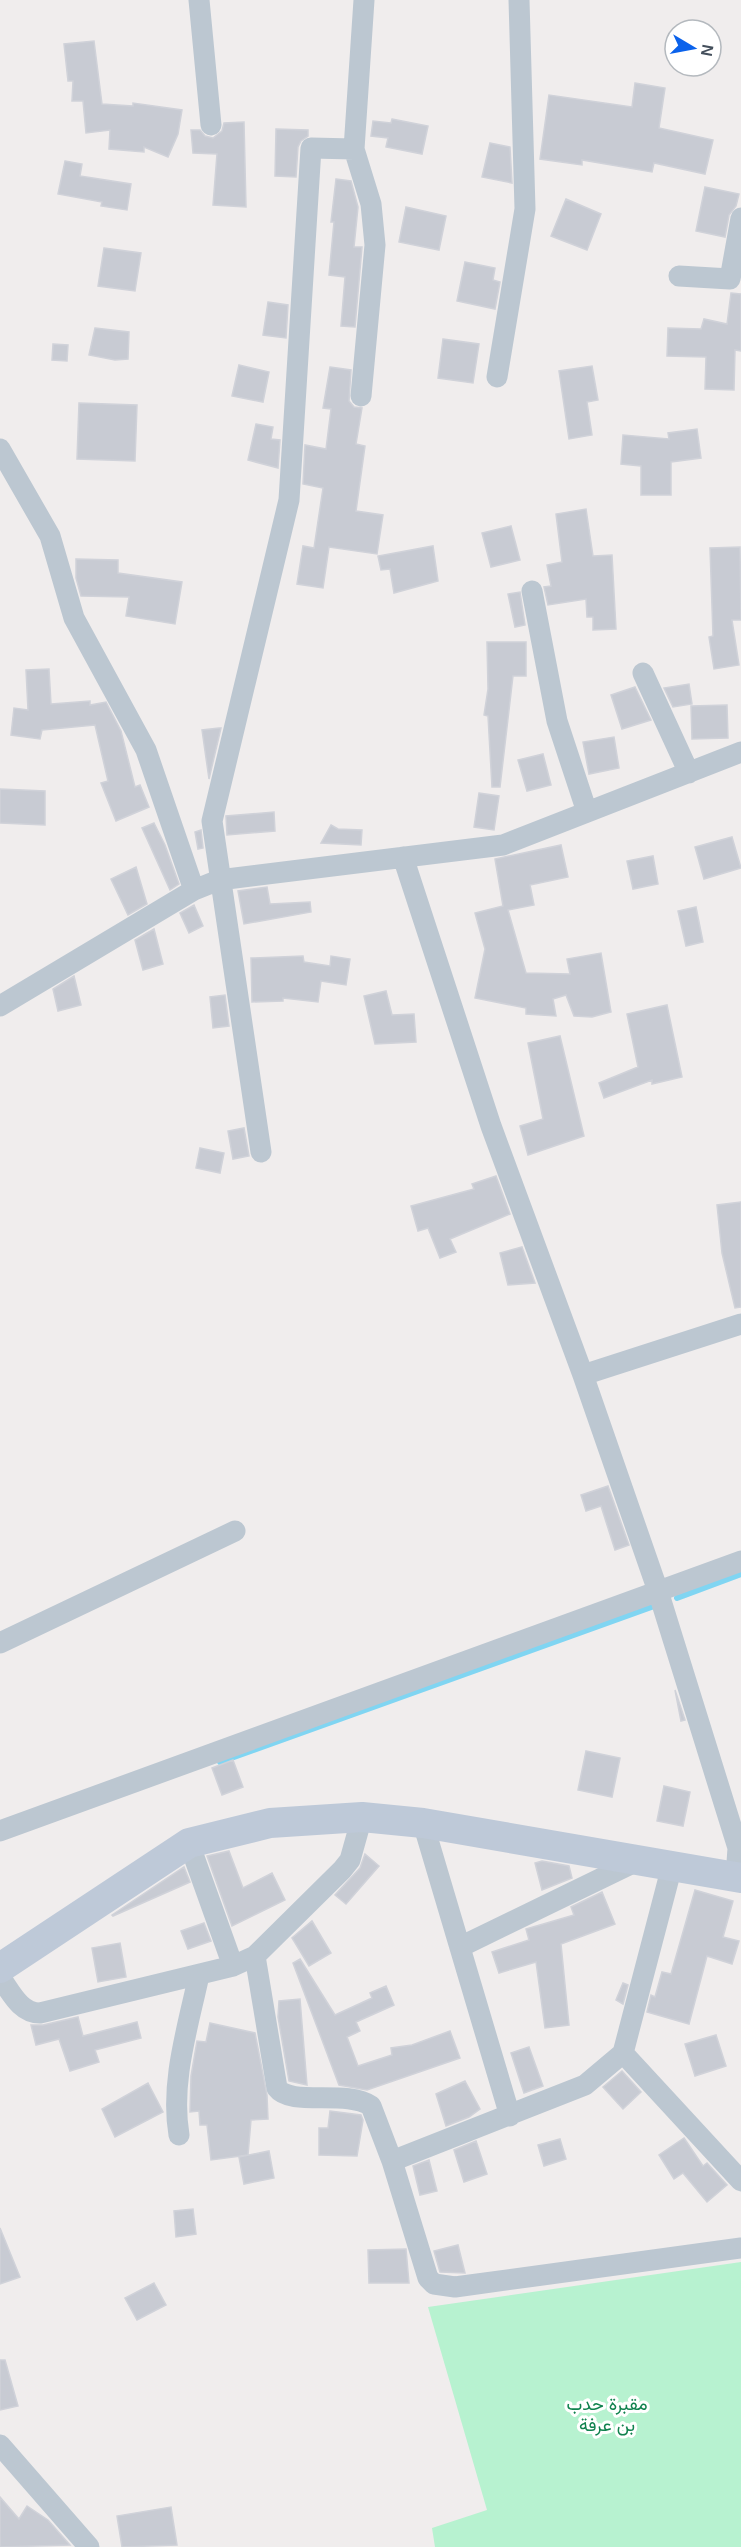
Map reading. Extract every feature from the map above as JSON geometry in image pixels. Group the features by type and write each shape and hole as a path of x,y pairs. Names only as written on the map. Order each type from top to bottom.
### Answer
{"street":[{"path":"199,0 211,125"},
{"path":"361,396 375,245 371,204 354,149 364,0"},
{"path":"497,377 525,209 519,0"},
{"path":"261,1152 212,821 289,500 310,148 354,149"},
{"path":"679,276 730,279 741,218"},
{"path":"0,448 50,536 74,618 146,750 194,890"},
{"path":"532,591 557,721 587,812"},
{"path":"643,673 689,773"},
{"path":"0,1006 194,890 219,880 503,845 741,752"},
{"path":"0,1968 189,1843 270,1823 362,1817 423,1823 738,1877 738,1848 658,1591 584,1375 491,1126 403,857"},
{"path":"584,1375 741,1324"},
{"path":"0,1643 235,1531"},
{"path":"0,1831 352,1705 741,1561"},
{"path":"0,1977 24,2010 30,2013 233,1966 255,1956 342,1870 354,1849 362,1817"},
{"path":"423,1823 510,2116"},
{"path":"189,1843 233,1966"},
{"path":"460,1947 639,1860"},
{"path":"392,2161 585,2085 623,2053 672,1866"},
{"path":"255,1956 277,2088 287,2096 349,2097 371,2106 392,2161 428,2278 434,2284 445,2287 741,2248"},
{"path":"179,2134 176,2108 177,2084 199,1975"},
{"path":"623,2053 741,2181"},
{"path":"0,2445 89,2547"}],"green space":[{"name":"مقبرة حدب بن عرفة","path":"741,2262 741,2547 435,2547 432,2528 487,2510 428,2307"}],"building":[{"path":"94,41 102,104 133,106 133,103 182,110 178,134 168,157 144,147 144,152 109,149 110,130 86,133 83,101 72,101 73,81 68,81 64,44"},
{"path":"635,83 665,88 659,128 713,140 705,174 654,163 652,172 582,160 582,165 540,159 549,95 632,107"},
{"path":"392,119 428,126 422,154 386,147 388,138 371,136 373,121 391,123"},
{"path":"244,122 246,207 213,205 217,154 193,153 191,130 200,130 205,136 213,138 222,131 224,123"},
{"path":"276,129 308,130 308,136 301,141 298,147 296,177 275,176"},
{"path":"490,143 510,147 512,183 482,177"},
{"path":"65,161 82,164 80,176 131,184 127,210 101,206 102,202 58,194"},
{"path":"336,179 351,181 358,207 354,247 362,247 355,327 341,326 345,277 329,275 334,222 331,222"},
{"path":"705,187 739,194 736,206 729,215 725,237 696,231"},
{"path":"566,199 601,214 587,250 551,236"},
{"path":"406,207 446,216 439,250 399,242"},
{"path":"104,248 141,253 135,291 98,286"},
{"path":"465,262 495,268 493,280 500,282 495,309 457,301"},
{"path":"731,293 741,294 741,351 735,350 734,390 705,389 706,357 667,356 668,328 701,329 704,319 727,324"},
{"path":"268,302 288,305 286,338 263,335"},
{"path":"95,328 129,332 128,359 115,360 89,355"},
{"path":"443,339 479,344 473,383 438,378"},
{"path":"53,344 68,345 67,361 52,360"},
{"path":"239,365 269,372 263,402 232,396"},
{"path":"592,366 598,400 587,402 592,435 569,439 559,371"},
{"path":"330,367 351,370 349,401 354,407 362,408 356,444 365,446 356,511 383,515 377,554 329,547 323,588 297,584 303,546 314,548 323,488 303,484 305,445 326,449 331,409 323,408"},
{"path":"79,403 137,405 135,461 77,459"},
{"path":"256,424 273,427 271,439 280,440 278,468 248,460"},
{"path":"697,429 701,458 671,462 671,495 641,495 641,466 621,464 623,435 669,439 668,433"},
{"path":"586,509 593,556 612,555 616,629 593,630 593,617 587,617 586,599 548,605 544,587 551,586 547,565 562,562 556,514"},
{"path":"511,526 520,560 491,567 482,533"},
{"path":"433,546 438,581 394,593 390,569 381,570 378,556"},
{"path":"740,547 741,620 732,620 739,665 714,669 709,637 713,636 710,548"},
{"path":"76,559 118,560 118,573 182,582 175,624 126,616 129,597 81,596 76,578"},
{"path":"520,592 525,625 515,627 508,594"},
{"path":"487,642 526,642 526,676 513,676 500,787 492,787 488,716 484,715 488,689"},
{"path":"49,669 51,704 90,701 90,705 106,702 121,731 135,787 140,785 149,807 116,821 101,783 108,781 95,725 42,730 40,739 11,735 14,708 28,710 26,670"},
{"path":"689,684 692,704 673,707 664,688"},
{"path":"635,687 651,720 622,729 611,695"},
{"path":"727,705 728,738 692,739 691,706"},
{"path":"221,728 209,779 202,730"},
{"path":"614,737 619,768 589,774 583,742"},
{"path":"543,754 551,785 527,791 518,760"},
{"path":"0,789 45,791 45,825 0,823"},
{"path":"479,793 499,796 494,830 474,827"},
{"path":"274,812 275,831 227,835 226,816"},
{"path":"154,823 165,845 179,884 170,890 142,828"},
{"path":"331,825 338,829 362,830 361,845 321,843"},
{"path":"201,830 203,848 198,849 195,832"},
{"path":"732,837 741,868 704,879 695,847"},
{"path":"561,845 568,877 530,885 534,905 508,910 526,973 570,974 567,959 601,953 611,1012 592,1017 574,1016 566,995 553,999 556,1016 526,1014 526,1008 475,998 485,949 475,913 503,906 495,859"},
{"path":"653,856 658,884 633,889 627,861"},
{"path":"136,867 147,904 128,915 111,879"},
{"path":"267,887 270,904 310,902 311,912 244,924 238,891"},
{"path":"194,905 203,926 189,933 180,913"},
{"path":"696,907 703,942 686,946 678,911"},
{"path":"154,929 163,964 143,970 135,940"},
{"path":"303,956 304,962 330,966 331,956 350,959 346,985 321,981 318,1002 283,998 283,1001 252,1002 251,958"},
{"path":"74,976 81,1005 58,1011 53,989"},
{"path":"386,991 392,1015 414,1014 416,1042 375,1044 364,996"},
{"path":"225,995 229,1026 213,1028 210,997"},
{"path":"667,1005 682,1077 652,1084 652,1080 604,1098 599,1083 638,1067 627,1014"},
{"path":"560,1036 584,1136 528,1155 520,1126 543,1119 528,1043"},
{"path":"244,1128 249,1156 233,1159 228,1131"},
{"path":"200,1148 224,1153 220,1173 196,1168"},
{"path":"496,1176 510,1214 450,1239 456,1252 440,1258 428,1228 418,1231 411,1206 474,1189 472,1184"},
{"path":"741,1202 741,1307 735,1308 722,1253 717,1205"},
{"path":"522,1247 535,1283 508,1285 500,1253"},
{"path":"608,1486 629,1545 615,1550 601,1506 586,1511 581,1495"},
{"path":"675,1690 685,1720 681,1721"},
{"path":"586,1751 620,1758 612,1797 578,1790"},
{"path":"233,1760 243,1787 222,1795 212,1768"},
{"path":"664,1786 690,1792 683,1826 657,1821"},
{"path":"229,1851 243,1888 272,1873 285,1900 232,1926 207,1856"},
{"path":"365,1854 379,1866 346,1904 335,1895 360,1868"},
{"path":"542,1861 569,1866 572,1878 542,1890 535,1863"},
{"path":"184,1867 190,1882 112,1915"},
{"path":"695,1890 733,1901 723,1937 739,1941 732,1964 707,1956 689,2024 647,2012 651,1995 655,1997 662,1972 671,1974"},
{"path":"602,1892 615,1924 561,1944 569,2025 545,2028 536,1962 499,1973 492,1952 529,1940 526,1929 574,1915 571,1907"},
{"path":"312,1921 331,1953 309,1966 292,1938"},
{"path":"204,1923 211,1941 188,1949 181,1931"},
{"path":"120,1943 126,1977 98,1982 92,1948"},
{"path":"300,1959 335,2015 372,1998 370,1993 386,1986 394,2005 356,2022 360,2031 347,2037 358,2066 392,2055 391,2048 412,2045 450,2031 460,2058 367,2090 339,2085 293,1963"},
{"path":"623,1983 628,1985 623,2004 616,2000"},
{"path":"300,1999 307,2085 289,2081 278,2017 279,2001"},
{"path":"78,2017 83,2036 137,2022 141,2038 95,2050 99,2062 70,2071 59,2039 36,2045 31,2025 43,2025"},
{"path":"210,2023 255,2033 267,2095 268,2119 251,2120 248,2155 211,2160 207,2125 200,2125 199,2111 190,2112 191,2076 197,2041 206,2042"},
{"path":"716,2035 726,2066 695,2076 685,2044"},
{"path":"529,2047 543,2086 524,2093 511,2053"},
{"path":"622,2071 641,2092 623,2109 603,2087"},
{"path":"465,2081 480,2109 469,2117 446,2126 436,2094"},
{"path":"148,2083 163,2112 115,2137 102,2109"},
{"path":"330,2111 361,2115 363,2120 357,2156 319,2155 319,2128 328,2128"},
{"path":"684,2138 703,2166 707,2163 727,2185 707,2202 683,2173 674,2179 659,2155"},
{"path":"560,2139 566,2159 544,2166 538,2145"},
{"path":"476,2141 487,2174 464,2182 454,2150"},
{"path":"269,2151 274,2178 244,2184 239,2157"},
{"path":"429,2160 437,2191 420,2195 413,2166"},
{"path":"193,2209 196,2234 176,2237 174,2211"},
{"path":"0,2228 20,2277 0,2284"},
{"path":"458,2245 465,2273 440,2272 434,2251"},
{"path":"406,2249 409,2283 369,2283 368,2250"},
{"path":"154,2283 166,2305 137,2320 125,2298"},
{"path":"0,2360 5,2360 18,2406 0,2410"},
{"path":"0,2497 19,2519 27,2506 48,2520 70,2545 0,2547"},
{"path":"171,2507 177,2545 122,2547 117,2516"}],"waterway":[{"path":"677,1598 741,1574"},
{"path":"220,1762 657,1605"}]}
